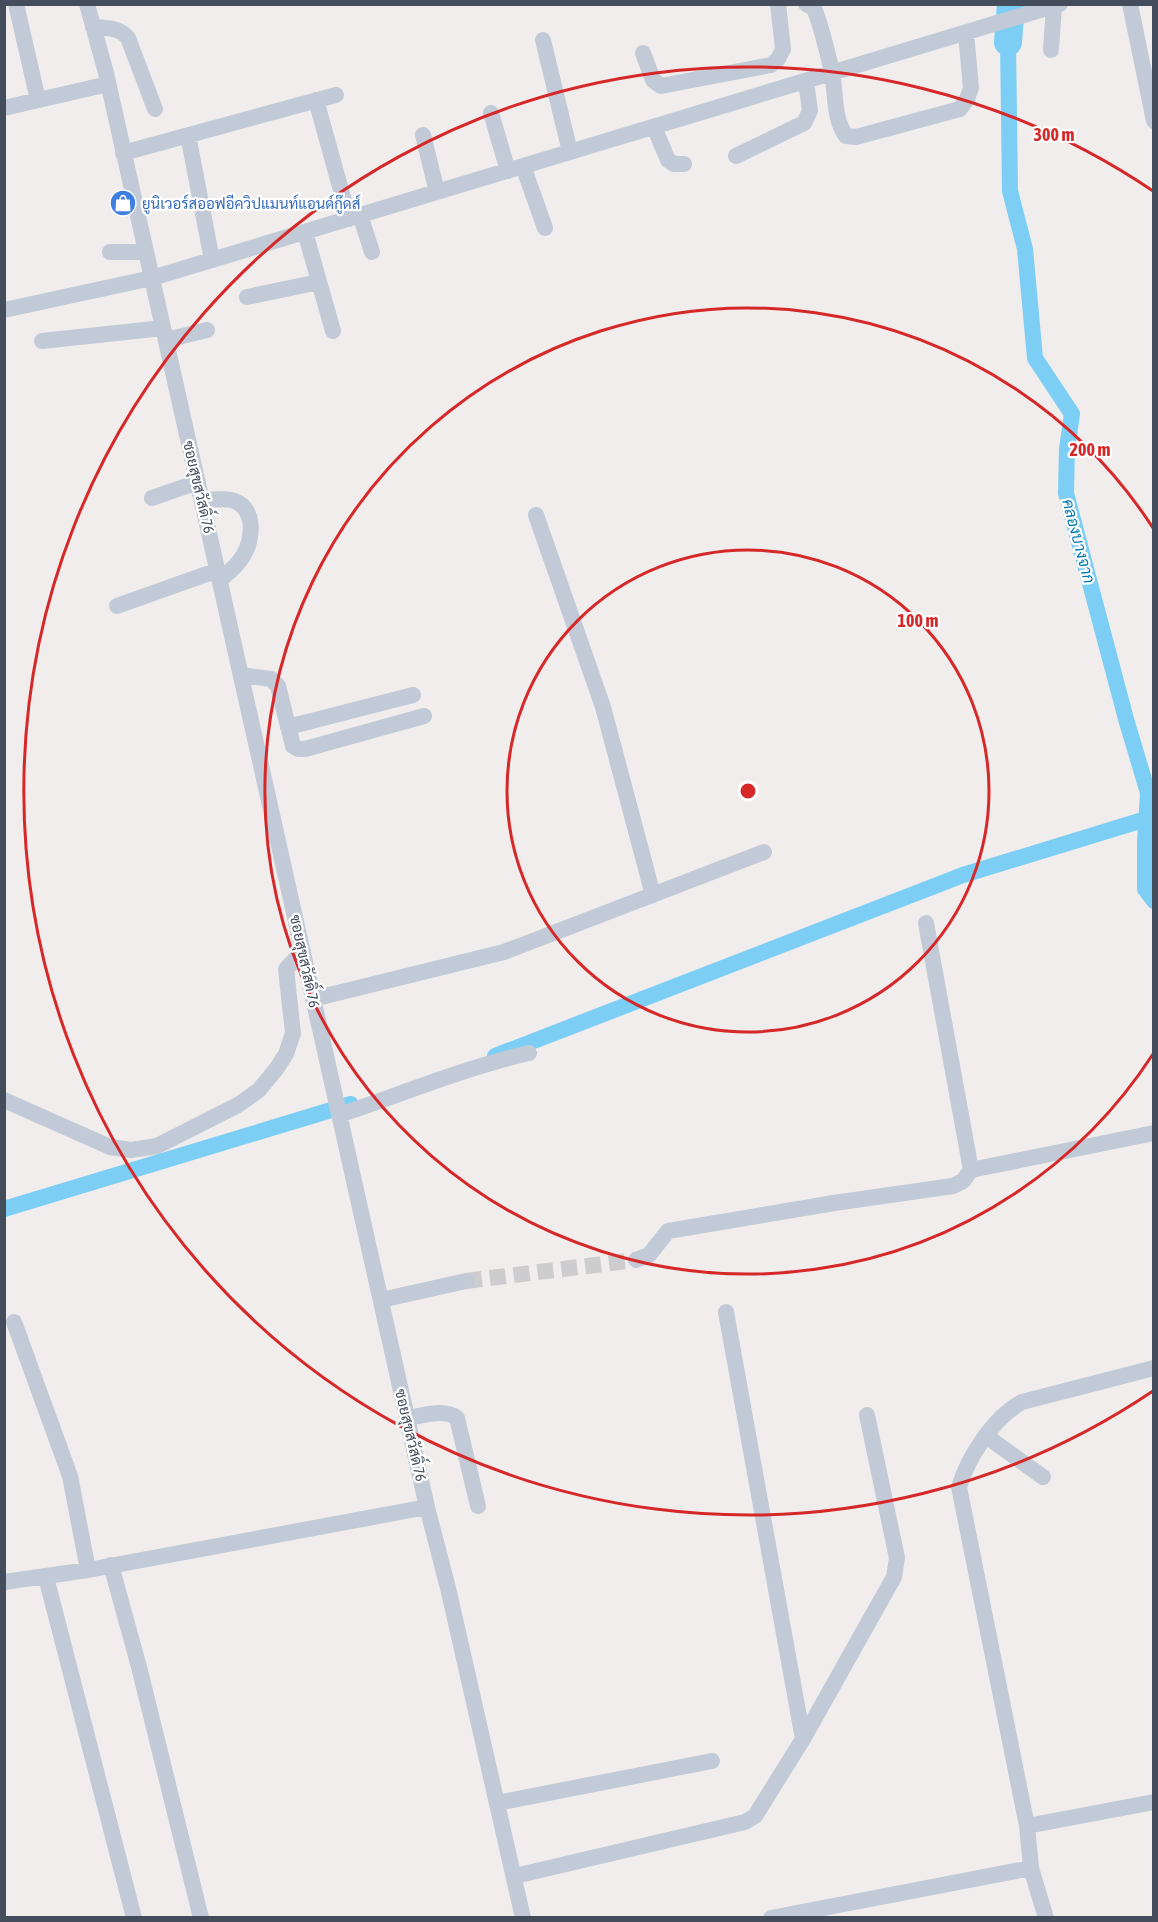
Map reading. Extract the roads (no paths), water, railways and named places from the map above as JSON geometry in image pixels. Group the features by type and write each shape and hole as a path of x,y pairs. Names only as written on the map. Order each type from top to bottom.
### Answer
{"street":[{"path":"16,4 38,100"},
{"name":"ซอยสุขสวัสดิ์ 76","path":"87,4 108,84 152,278 427,1507 524,1917"},
{"path":"806,4 814,8 819,20 832,73 839,126 846,136 855,137 960,109 971,88 966,33"},
{"path":"1130,4 1154,121"},
{"path":"643,53 652,80 662,86 771,65 778,59 783,49 780,5"},
{"path":"4,310 152,278 1057,5 1051,50"},
{"path":"93,27 115,29 123,32 128,38 155,110"},
{"path":"543,40 570,152"},
{"path":"736,156 804,123 810,111 806,81"},
{"path":"4,108 108,84"},
{"path":"123,153 336,95"},
{"path":"316,100 355,217 372,252"},
{"path":"492,113 515,169 544,228"},
{"path":"654,127 668,160 674,164 684,165"},
{"path":"188,135 213,260"},
{"path":"423,135 437,192"},
{"path":"305,232 333,331"},
{"path":"110,252 146,252"},
{"path":"247,297 319,282"},
{"path":"42,341 207,330"},
{"path":"152,498 198,482"},
{"path":"117,606 219,575 242,559 249,545 251,524 242,505 231,500 202,500"},
{"path":"536,515 603,707 653,895"},
{"path":"241,675 271,679 278,686 293,746 298,749 424,716"},
{"path":"288,727 413,695"},
{"path":"313,999 504,952 764,852"},
{"path":"926,923 971,1170"},
{"path":"4,1100 110,1147 131,1150 157,1146 238,1105 259,1090 277,1068 286,1054 293,1033 286,969 303,951"},
{"path":"339,1113 476,1066 529,1053"},
{"path":"636,1260 649,1255 669,1231 834,1203 953,1186 963,1181 971,1170 1154,1133"},
{"path":"381,1300 466,1281"},
{"path":"726,1312 803,1739"},
{"path":"14,1322 70,1476 88,1570"},
{"path":"1046,1917 1031,1868 1027,1826 959,1486 964,1470 987,1436 1004,1414 1022,1402 1154,1368"},
{"path":"407,1418 444,1412 451,1413 457,1418 478,1506"},
{"path":"515,1876 745,1822 755,1816 803,1739 894,1576 897,1558 867,1415"},
{"path":"987,1436 1043,1477"},
{"path":"4,1582 88,1570 427,1507"},
{"path":"111,1565 201,1917"},
{"path":"45,1577 134,1917"},
{"path":"497,1803 712,1761"},
{"path":"1027,1826 1154,1802"},
{"path":"771,1917 1031,1868"}],"waterway":[{"name":"คลองบางจาก","path":"1008,42 1011,4"},
{"name":"คลองบางจาก","path":"1008,42 1010,191 1025,249 1035,358 1072,414 1067,449 1066,493 1148,793 1145,889 1154,901"},
{"path":"495,1056 963,875 1146,819"},
{"path":"4,1209 351,1104"}],"tunnel":[{"path":"466,1281 636,1260"}],"place":[{"name":"ยูนิเวอร์สออฟอีควิปแมนท์แอนด์กู๊ดส์","path":"123,203"}]}
